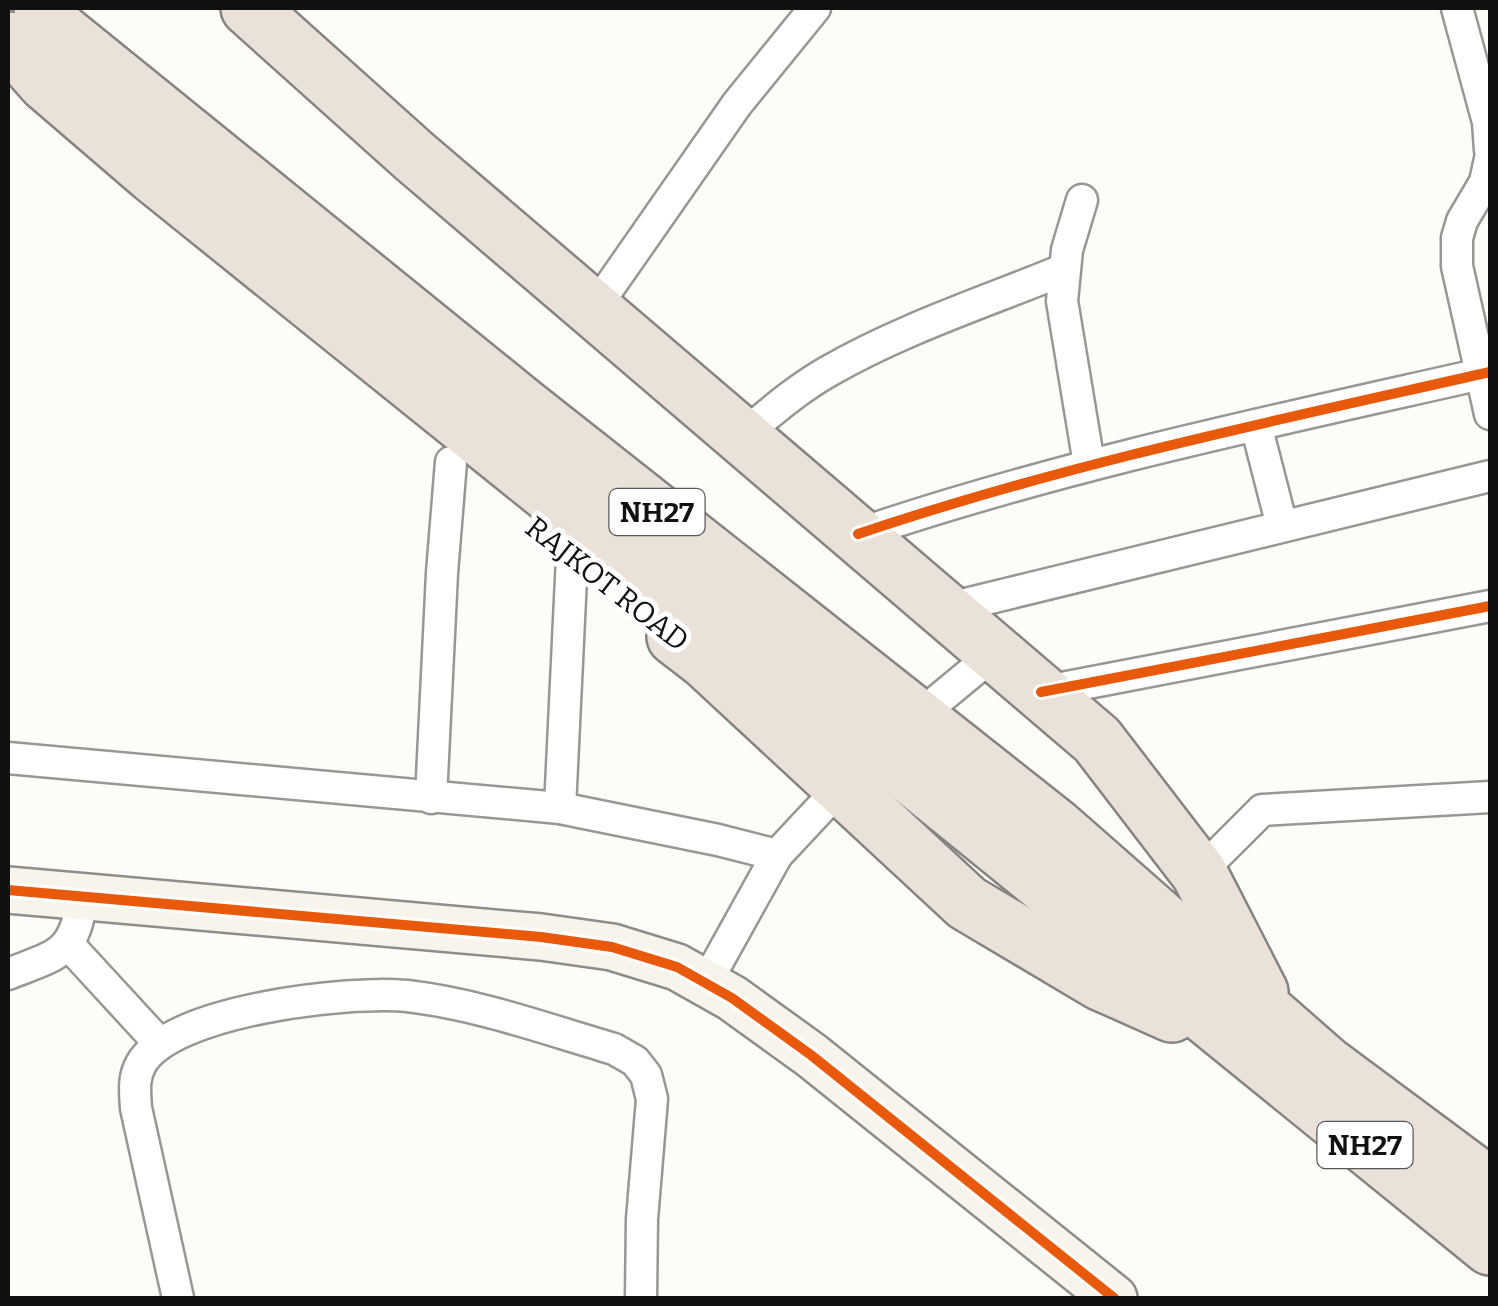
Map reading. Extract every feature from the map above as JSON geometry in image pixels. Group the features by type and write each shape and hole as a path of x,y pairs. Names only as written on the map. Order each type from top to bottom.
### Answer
{"highway":[{"name":"NH27","path":"42,8 59,30 355,271 878,751"},
{"name":"NH27","path":"249,8 414,156 1096,740 1199,873 1256,1030 1326,1064 1490,1186"},
{"name":"NH27","path":"8,40 46,83 153,174 579,518 878,751 1056,826 1256,1030 1490,1247"},
{"name":"RAJKOT ROAD","path":"8,75 148,218 322,351 452,462 706,661 878,751 967,903 1100,982 1256,1030"}],"street":[{"path":"594,309 737,104 815,8"},
{"path":"1457,8 1488,122 1490,150"},
{"path":"1490,159 1485,182 1462,221 1457,238 1457,266 1486,373 1490,414"},
{"path":"1082,200 1063,270 1067,337 1089,464"},
{"path":"742,436 794,393 829,371 1063,270"},
{"path":"858,534 1089,464 1486,373"},
{"path":"1256,425 1282,526"},
{"path":"431,798 442,573 452,462"},
{"path":"944,609 1490,476"},
{"path":"560,808 572,556"},
{"path":"1041,692 1490,606"},
{"path":"706,983 777,855 878,751 996,653"},
{"path":"8,758 560,808 777,855"},
{"path":"1199,873 1262,810 1490,798"},
{"path":"8,890 540,937 612,947 678,968 732,998 811,1055 1114,1298"},
{"path":"8,974 54,956 68,944 78,928 82,898"},
{"path":"68,944 160,1044"},
{"path":"178,1298 136,1108 134,1082 142,1061 160,1044 222,1016 348,996 406,996 466,1006 614,1049 636,1061 646,1075 652,1100 642,1219 641,1298"}],"cycle path":[{"path":"858,534 1093,465 1490,372"},
{"path":"1041,692 1490,606"},
{"path":"8,890 541,937 612,947 677,967 732,998 811,1055 1114,1298"}]}
